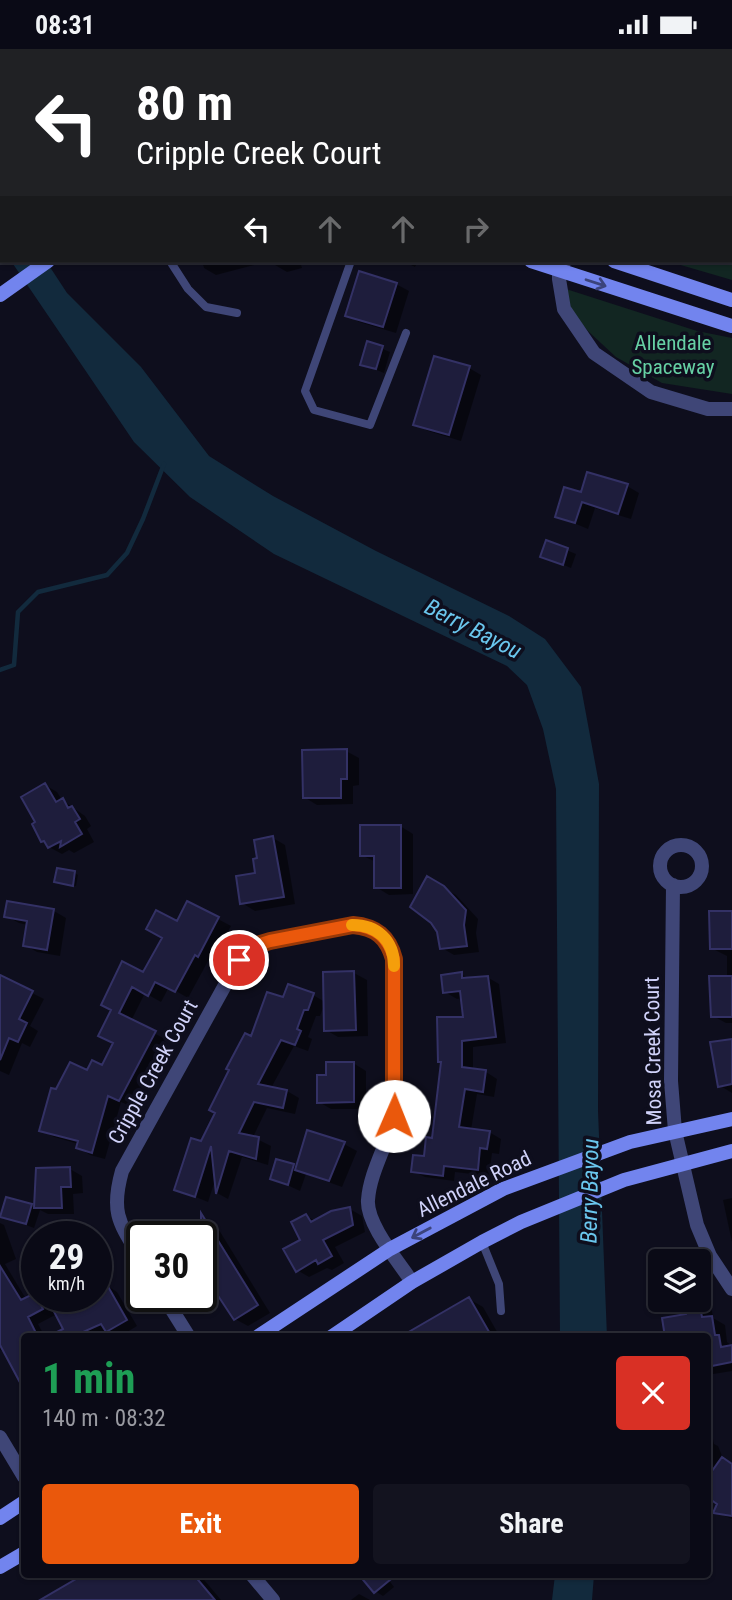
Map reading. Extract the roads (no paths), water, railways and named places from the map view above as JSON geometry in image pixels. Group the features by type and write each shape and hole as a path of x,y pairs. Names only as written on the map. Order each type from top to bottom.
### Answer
{"main road":[{"path":"0,296 45,263"},
{"path":"543,263 562,266 732,326"},
{"path":"620,263 732,300"},
{"name":"Allendale Road","path":"263,1333 390,1249 503,1189 630,1142 732,1119"},
{"path":"337,1333 412,1282 521,1222 624,1179 732,1151"},
{"path":"0,1518 21,1504"},
{"path":"0,1567 21,1555"}],"street":[{"path":"562,266 564,309 594,353 652,392 708,409 732,409"},
{"name":"Mosa Creek Court","path":"673,885 671,1081 675,1131 697,1225 710,1256 732,1289"},
{"name":"Cripple Creek Court","path":"126,1234 117,1212 116,1193 122,1171 239,960 254,946 270,941 353,925 366,926 379,932 390,943 394,959 394,1116 391,1132 371,1184 368,1202 377,1230 412,1282"},
{"path":"173,1312 186,1333"},
{"path":"0,1437 21,1471"},
{"path":"255,1578 273,1600"}],"lane":[{"path":"171,263 188,289 206,307 237,313"},
{"path":"350,263 306,391 314,410 370,425 407,333"},
{"path":"482,1242 499,1284 500,1311"}],"water":[{"name":"Berry Bayou","path":"12,263 47,263 67,293 141,367 209,456 273,496 376,551 509,616 545,639 581,687 599,784 598,1111 607,1333 560,1333 556,789 543,729 527,685 507,666 274,554 190,497 134,442"},
{"path":"555,1578 594,1578 592,1600 552,1600"}],"waterway":[{"path":"0,670 14,665 18,612 38,592 107,575 127,553 164,464"}],"park label":[{"name":"Allendale Spaceway","path":"673,355"}]}
